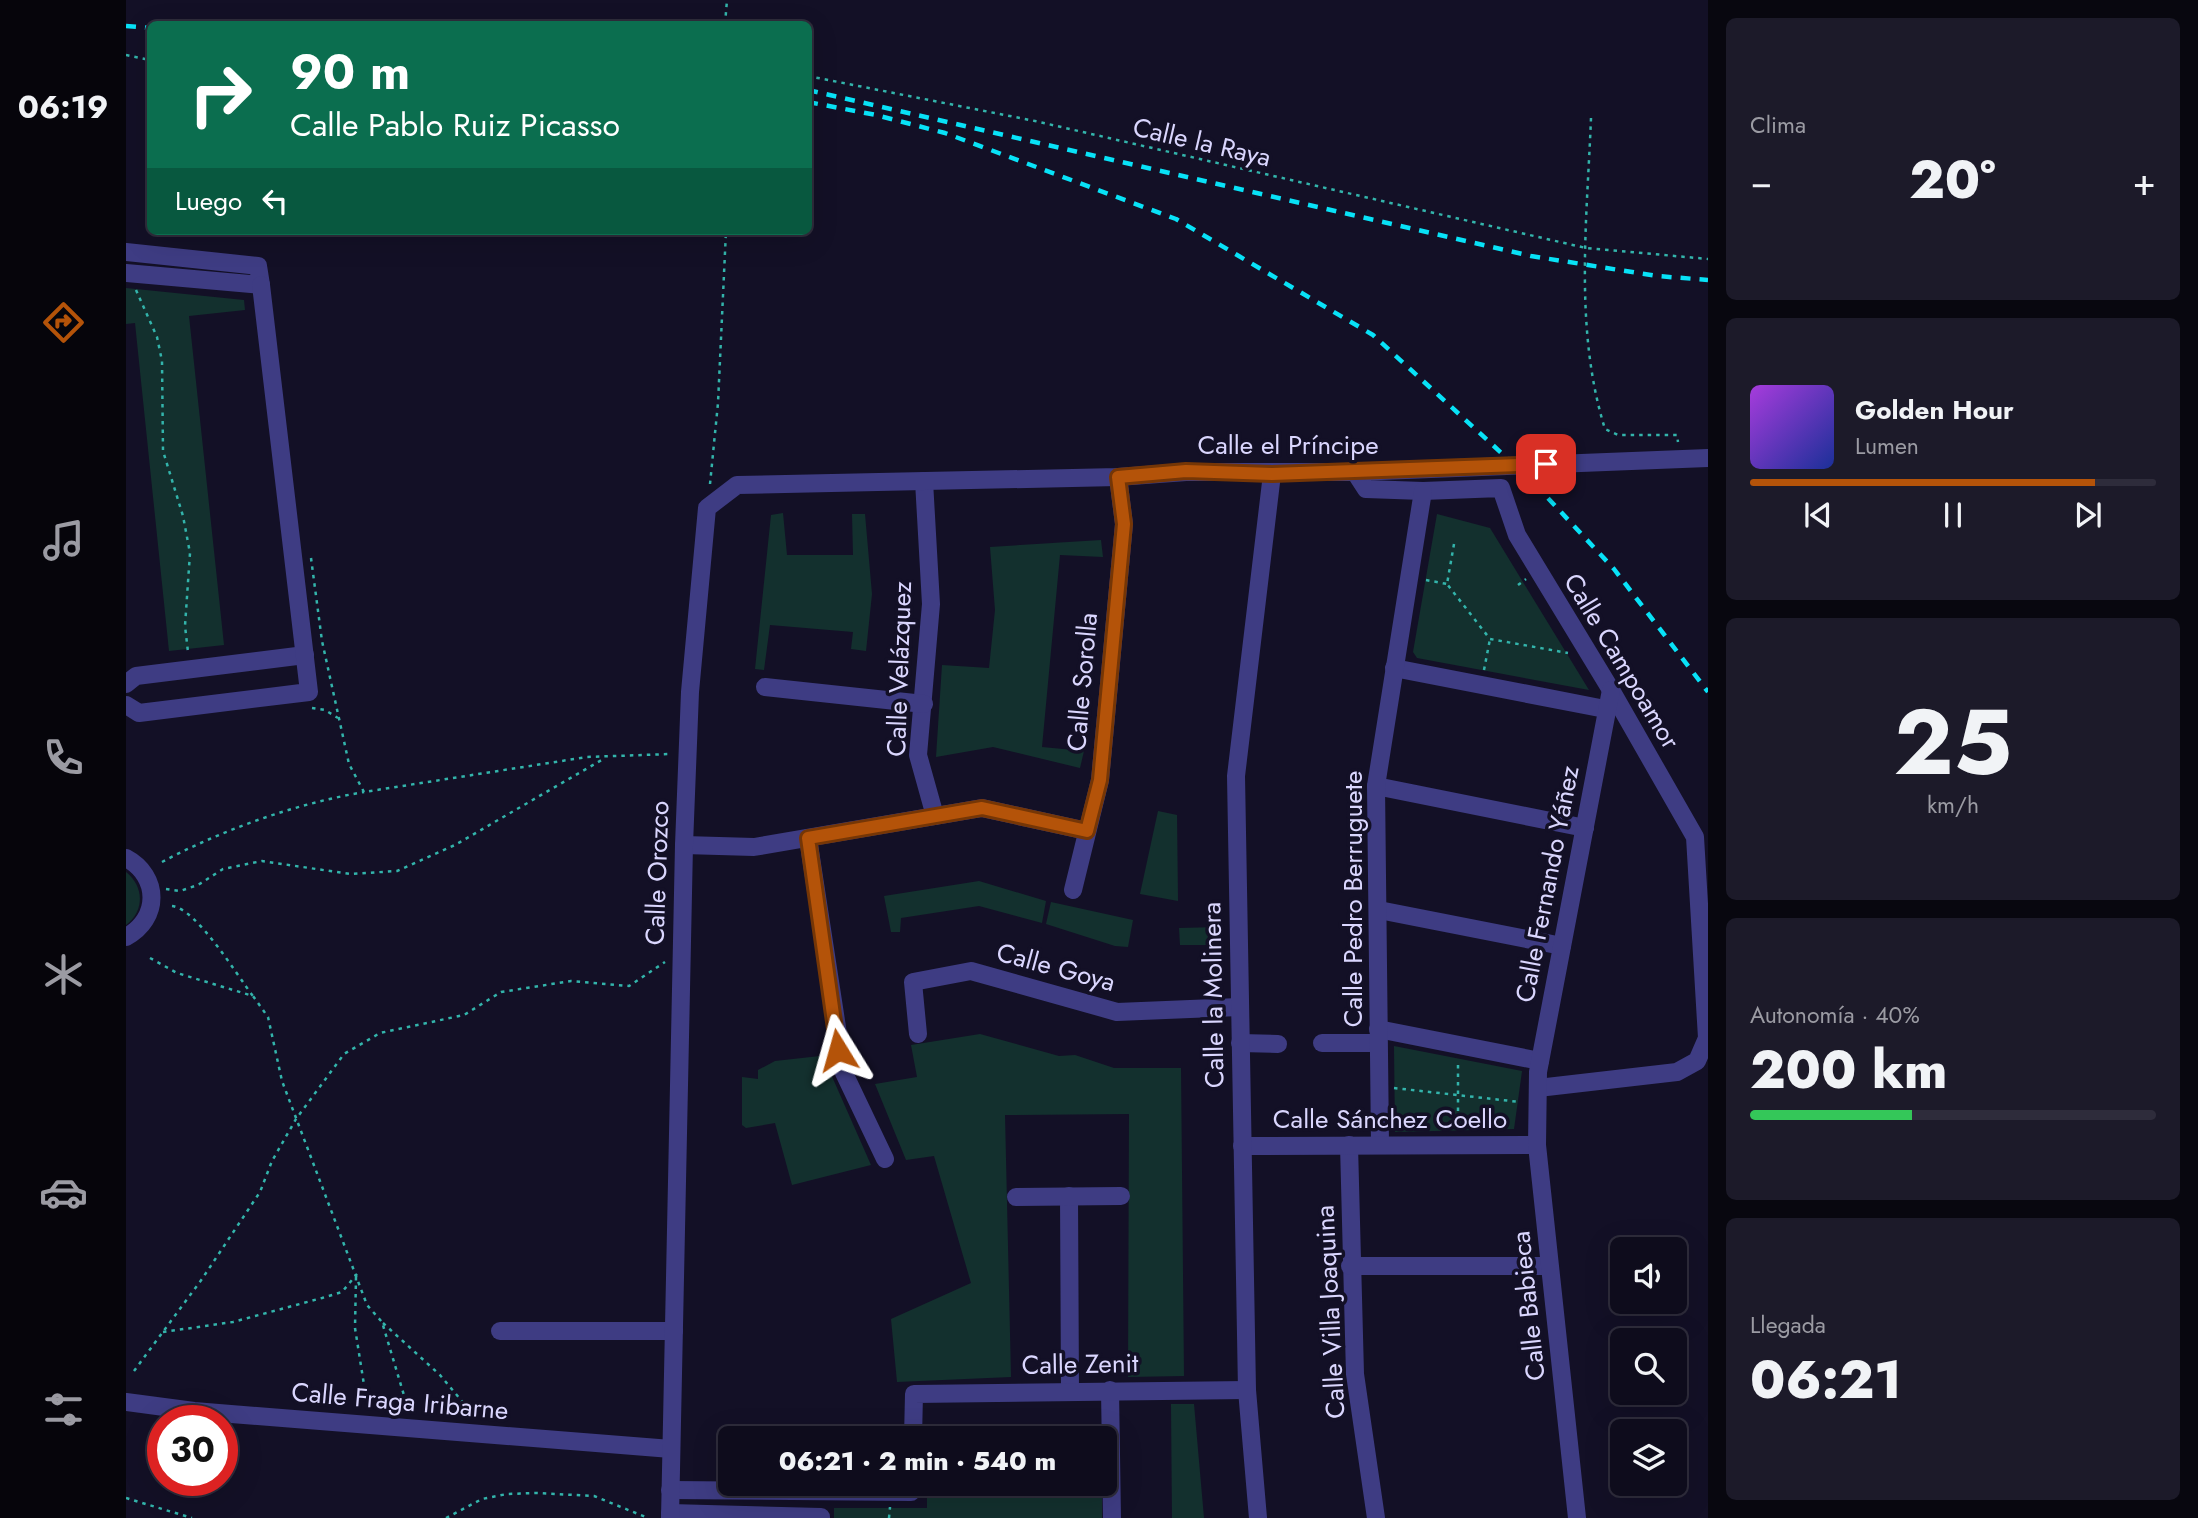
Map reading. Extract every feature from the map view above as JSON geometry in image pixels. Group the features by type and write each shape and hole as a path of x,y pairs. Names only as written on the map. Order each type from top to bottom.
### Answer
{"street":[{"path":"126,252 258,266 309,692 139,713 126,705"},
{"path":"131,279 261,285"},
{"name":"Calle el Príncipe","path":"707,508 737,485 1118,477 1186,471 1272,474 1355,472 1708,458"},
{"name":"Calle Campoamor","path":"1355,472 1366,489 1423,491 1502,488 1517,535 1611,690 1695,837 1707,1038 1697,1061 1677,1072 1538,1088"},
{"name":"Calle la Molinera","path":"1258,1518 1247,1390 1236,776 1272,474"},
{"name":"Calle Sorolla","path":"1073,890 1100,780 1124,524 1118,477"},
{"name":"Calle Velázquez","path":"924,481 931,604 918,755 935,816"},
{"name":"Calle Pedro Berruguete","path":"1380,1143 1376,786 1423,491"},
{"name":"Calle Orozco","path":"670,1515 687,754 707,508"},
{"path":"126,684 136,676 304,655"},
{"path":"1394,668 1605,709"},
{"path":"765,687 924,704"},
{"name":"Calle Fernando Yáñez","path":"1538,1088 1540,1061 1605,709 1611,690"},
{"path":"1376,786 1585,828"},
{"path":"684,845 754,847 982,808 1087,831"},
{"path":"808,838 844,1073 885,1159"},
{"path":"126,858 139,866 151,888 150,912 144,923 126,937"},
{"path":"1379,910 1562,946"},
{"name":"Calle Goya","path":"918,1034 913,982 971,971 1116,1012 1239,1007"},
{"path":"1322,1043 1378,1036 1540,1061"},
{"path":"1240,1043 1278,1044"},
{"name":"Calle Babieca","path":"1538,1088 1537,1145 1578,1517"},
{"name":"Calle Sánchez Coello","path":"1242,1146 1380,1143 1537,1145"},
{"name":"Calle Villa Joaquina","path":"1349,1145 1350,1266 1355,1374 1376,1518"},
{"path":"1069,1196 1070,1390"},
{"path":"1016,1197 1121,1196"},
{"path":"1350,1266 1549,1266"},
{"path":"500,1331 674,1331"},
{"name":"Calle Zenit","path":"913,1426 914,1394 1070,1390 1247,1390"},
{"path":"1110,1390 1112,1518"},
{"name":"Calle Fraga Iribarne","path":"126,1402 194,1411 671,1449"},
{"path":"670,1490 718,1491"},
{"path":"670,1515 821,1517 822,1496"}],"path":[{"path":"725,21 727,0"},
{"path":"126,55 147,59"},
{"name":"Calle la Raya","path":"812,77 1035,121 1586,248 1708,259"},
{"path":"1591,118 1584,284 1597,402 1605,429 1618,435 1677,435 1682,459"},
{"path":"707,508 718,403 726,235"},
{"path":"131,279 143,311 157,337 162,361 163,451 183,516 190,553 185,626 188,656"},
{"path":"1447,584 1454,544"},
{"path":"309,548 317,584 321,641 349,764 363,792"},
{"path":"1518,585 1526,579"},
{"path":"1425,580 1447,584 1490,639 1569,653"},
{"path":"1483,672 1490,639"},
{"path":"312,708 325,710 339,718"},
{"path":"162,862 196,844 246,825 363,792 465,774 608,756 687,754"},
{"path":"151,888 180,891 198,886 223,869 262,861 350,874 397,871 455,845 567,777 608,756"},
{"path":"172,906 182,907 195,920 268,1017 282,1081 367,1305 440,1375 478,1420"},
{"path":"150,958 177,973 253,996"},
{"path":"134,1371 260,1192 272,1161 296,1119 344,1054 380,1033 464,1015 501,992 571,981 629,986 670,958"},
{"path":"1458,1056 1458,1135"},
{"path":"1391,1088 1523,1102"},
{"path":"163,1332 233,1322 322,1298 342,1292 357,1274"},
{"path":"357,1274 355,1328 368,1412"},
{"path":"382,1322 410,1415"},
{"path":"446,1518 482,1499 507,1494 537,1493 594,1496 648,1518"},
{"path":"126,1498 192,1518"},
{"path":"889,1518 890,1503"}],"green space":[{"path":"126,288 244,300 245,310 189,316 224,645 169,651 135,323 126,324"},
{"path":"783,513 787,555 853,555 852,514 865,514 872,594 866,651 851,649 853,632 770,625 764,670 755,669 771,515"},
{"path":"1437,514 1490,528 1589,690 1417,658 1413,652"},
{"path":"1101,540 1103,557 1060,555 1042,747 1084,751 1080,768 993,747 936,757 942,665 989,668 995,610 990,547"},
{"path":"1158,811 1177,815 1178,901 1140,894"},
{"path":"126,872 136,884 140,898 137,913 126,925"},
{"path":"979,881 1046,901 1042,923 979,906 901,918 900,932 891,932 884,896"},
{"path":"1051,902 1133,920 1128,947 1115,946 1046,924"},
{"path":"1220,927 1220,945 1180,945 1179,928"},
{"path":"980,1034 1059,1056 1075,1055 1114,1068 1181,1068 1184,1376 1128,1377 1129,1114 1005,1115 1011,1377 897,1382 891,1319 971,1283 934,1156 906,1160 875,1084 917,1077 911,1045"},
{"path":"1394,1046 1522,1071 1514,1129 1395,1132"},
{"path":"820,1056 822,1073 830,1072 871,1165 792,1185 775,1123 746,1128 742,1125 742,1077 758,1079 758,1070 775,1061"},
{"path":"1171,1404 1194,1404 1204,1518 1172,1518"},
{"path":"927,1496 1102,1496 1102,1518 834,1518 834,1508 927,1508"}],"railway":[{"path":"126,26 147,28"},
{"path":"812,91 1531,256 1657,276 1708,280"},
{"path":"812,103 876,115 945,133 1176,219 1373,335 1533,482 1614,569 1708,692"}],"route":[{"path":"838,1050 808,838 982,808 1087,831 1100,780 1124,524 1118,477 1186,471 1272,474 1546,464"}]}
